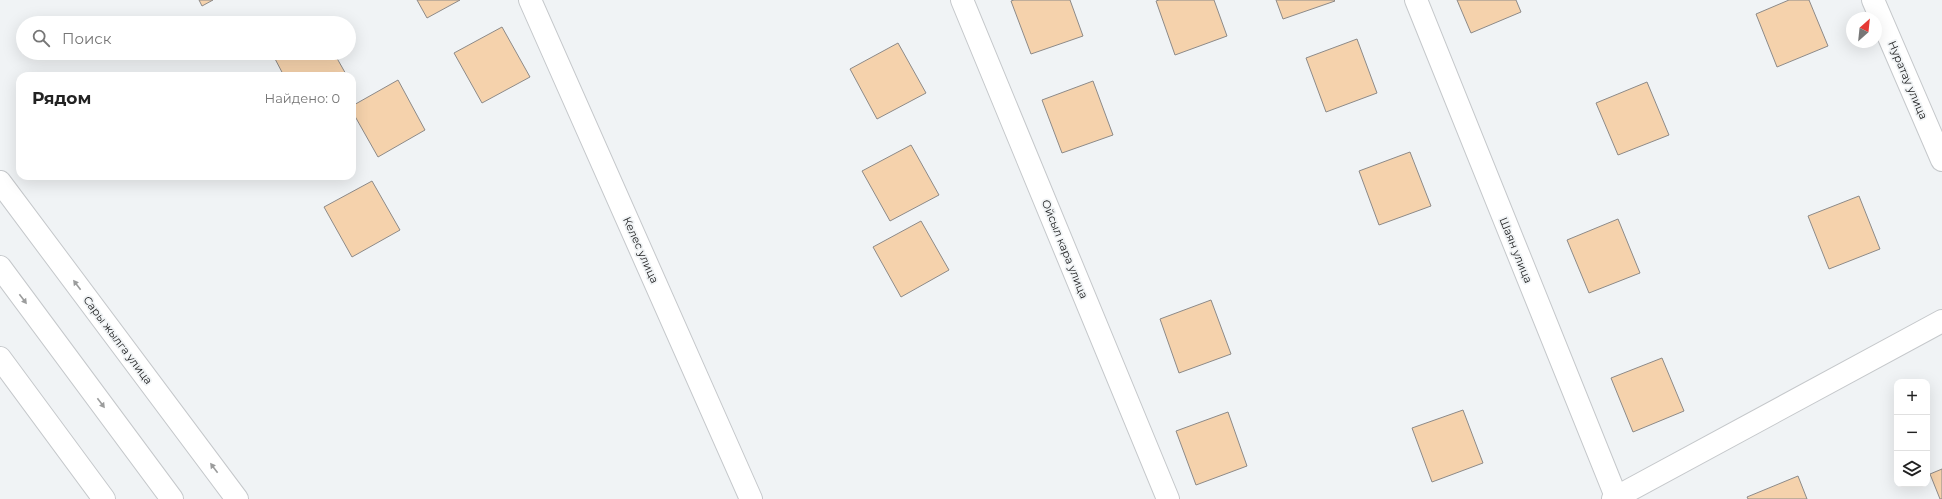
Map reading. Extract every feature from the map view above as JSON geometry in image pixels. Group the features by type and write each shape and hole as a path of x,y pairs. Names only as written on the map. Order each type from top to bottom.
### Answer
{"street":[{"name":"Келес улица","path":"530,0 751,499"},
{"name":"Ойсыл кара улица","path":"962,0 1168,499"},
{"name":"Шаян улица","path":"1416,0 1616,498"},
{"name":"Нуратау улица","path":"1873,0 1942,160"},
{"name":"Сары жылга улица","path":"0,182 237,499"},
{"path":"0,267 172,499"},
{"path":"1616,498 1942,321"},
{"path":"0,358 104,499"}],"building":[{"path":"199,0 213,0 202,6"},
{"path":"417,0 460,0 427,18"},
{"path":"1070,0 1083,36 1031,54 1011,1"},
{"path":"1214,0 1227,36 1175,55 1156,1"},
{"path":"1276,0 1334,0 1335,1 1283,19"},
{"path":"1457,0 1516,0 1521,12 1471,33"},
{"path":"1789,0 1809,0 1828,46 1777,67 1756,14"},
{"path":"502,27 530,77 482,103 454,53"},
{"path":"1357,39 1377,93 1326,112 1306,58"},
{"path":"898,43 926,93 877,119 850,69"},
{"path":"276,60 338,60 345,72 282,72"},
{"path":"398,80 425,130 378,157 356,118 356,104"},
{"path":"1093,81 1113,135 1062,153 1042,100"},
{"path":"1647,82 1669,135 1618,155 1596,103"},
{"path":"911,145 939,195 890,221 862,171"},
{"path":"1410,152 1431,206 1379,225 1359,171"},
{"path":"372,181 400,230 352,257 324,207"},
{"path":"1859,196 1880,249 1829,269 1808,216"},
{"path":"1618,219 1640,273 1589,293 1567,240"},
{"path":"921,221 949,270 901,297 873,247"},
{"path":"1211,300 1231,354 1179,373 1160,319"},
{"path":"1662,358 1684,411 1633,432 1611,378"},
{"path":"1463,410 1483,463 1432,482 1412,428"},
{"path":"1228,412 1247,466 1196,485 1176,431"},
{"path":"1942,469 1942,499 1940,499 1930,474"},
{"path":"1798,476 1807,499 1748,499 1747,497"}]}
